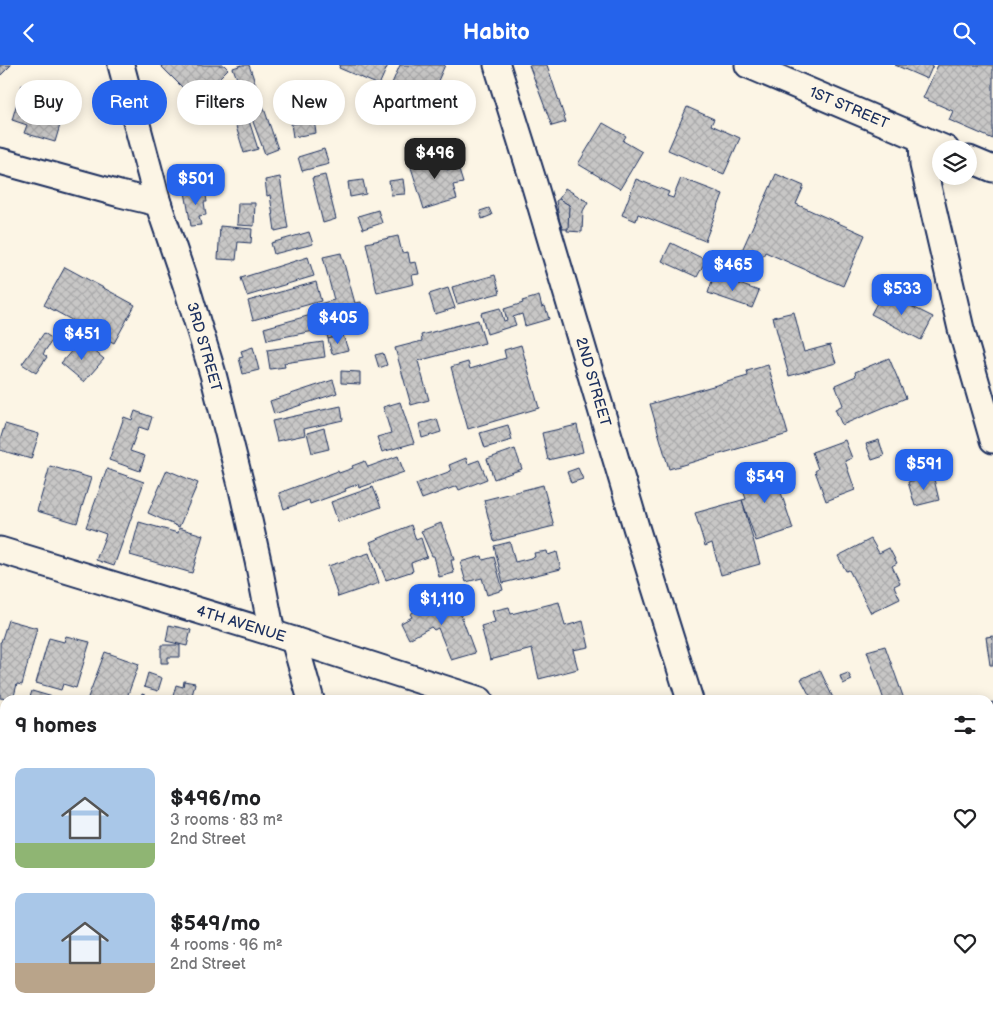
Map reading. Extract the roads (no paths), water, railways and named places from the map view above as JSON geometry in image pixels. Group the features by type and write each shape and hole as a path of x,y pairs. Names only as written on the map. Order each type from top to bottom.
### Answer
{"street":[{"name":"3RD STREET","path":"121,65 158,203 186,285 213,374 258,561 283,637 309,695"},
{"name":"2ND STREET","path":"497,65 688,695"},
{"name":"1ST STREET","path":"748,65 932,143"},
{"path":"922,139 923,165 961,329 993,440"},
{"path":"0,161 120,195 158,203"},
{"path":"977,162 993,169"},
{"name":"4TH AVENUE","path":"0,550 464,695"}]}
